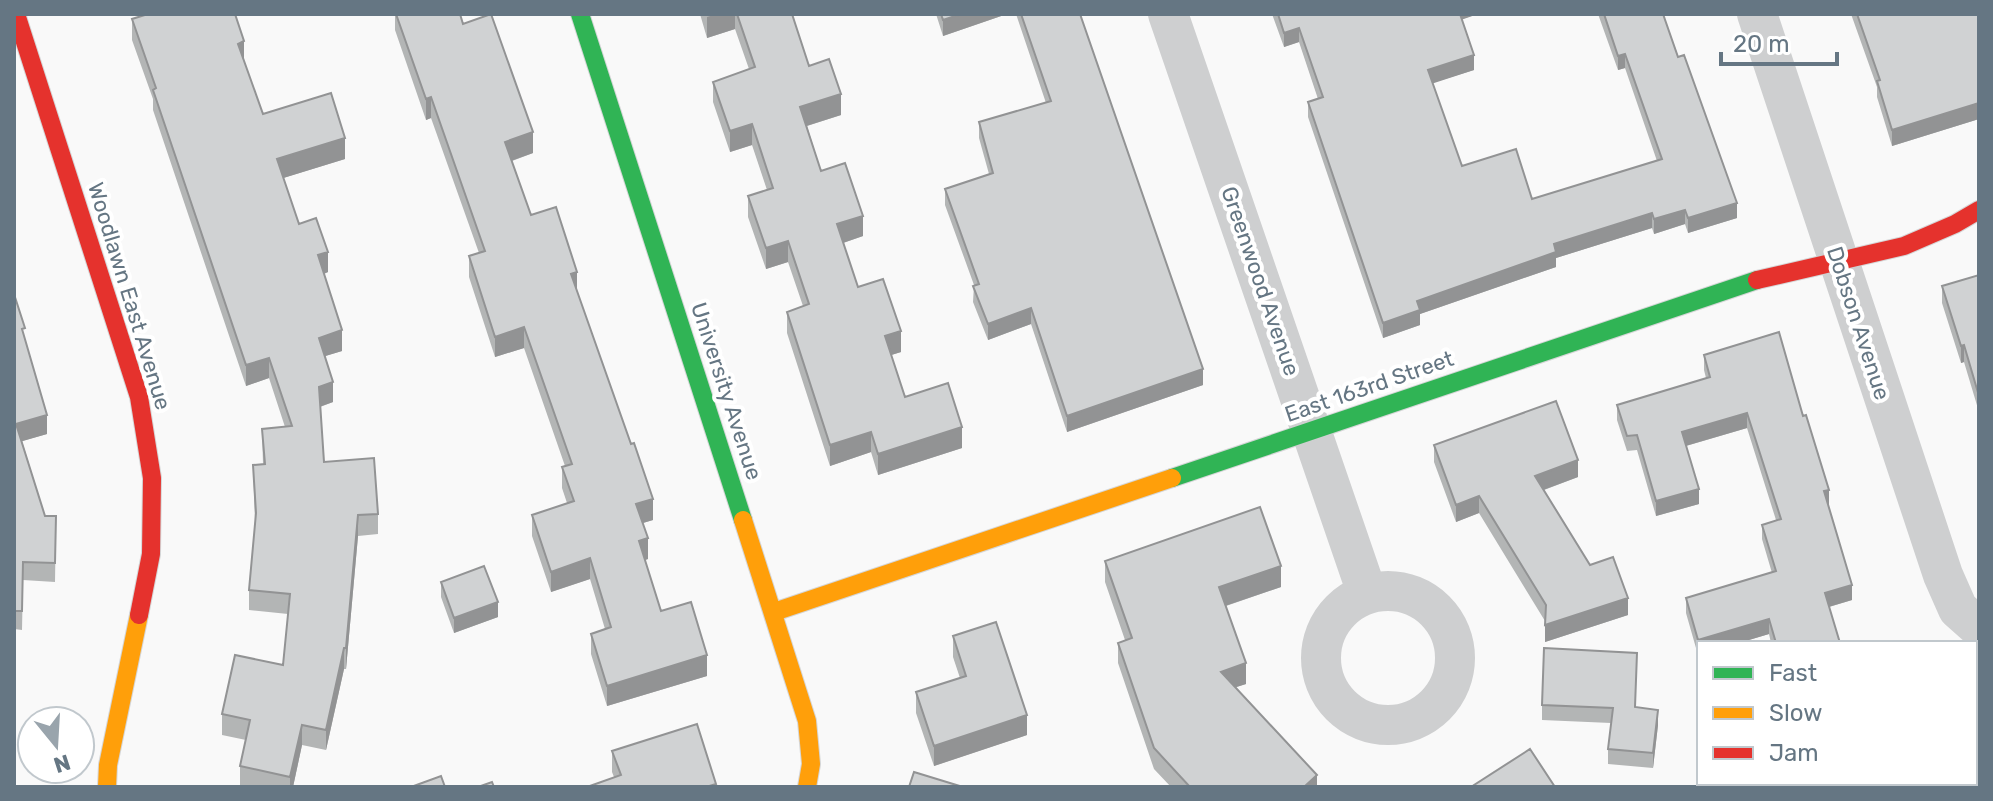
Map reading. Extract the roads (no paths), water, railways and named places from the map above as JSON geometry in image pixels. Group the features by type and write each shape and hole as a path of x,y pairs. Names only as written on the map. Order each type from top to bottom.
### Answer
{"street":[{"name":"Woodlawn East Avenue","path":"16,14 139,397 152,478 151,554 108,765 107,787"},
{"name":"University Avenue","path":"580,14 807,721 811,764 807,787"},
{"name":"Greenwood Avenue","path":"1168,14 1367,593"},
{"name":"Dobson Avenue","path":"1757,14 1943,575 1958,609 1977,625"},
{"name":"East 163rd Street","path":"774,612 1768,276 1899,249 1955,226 1979,210"}]}
